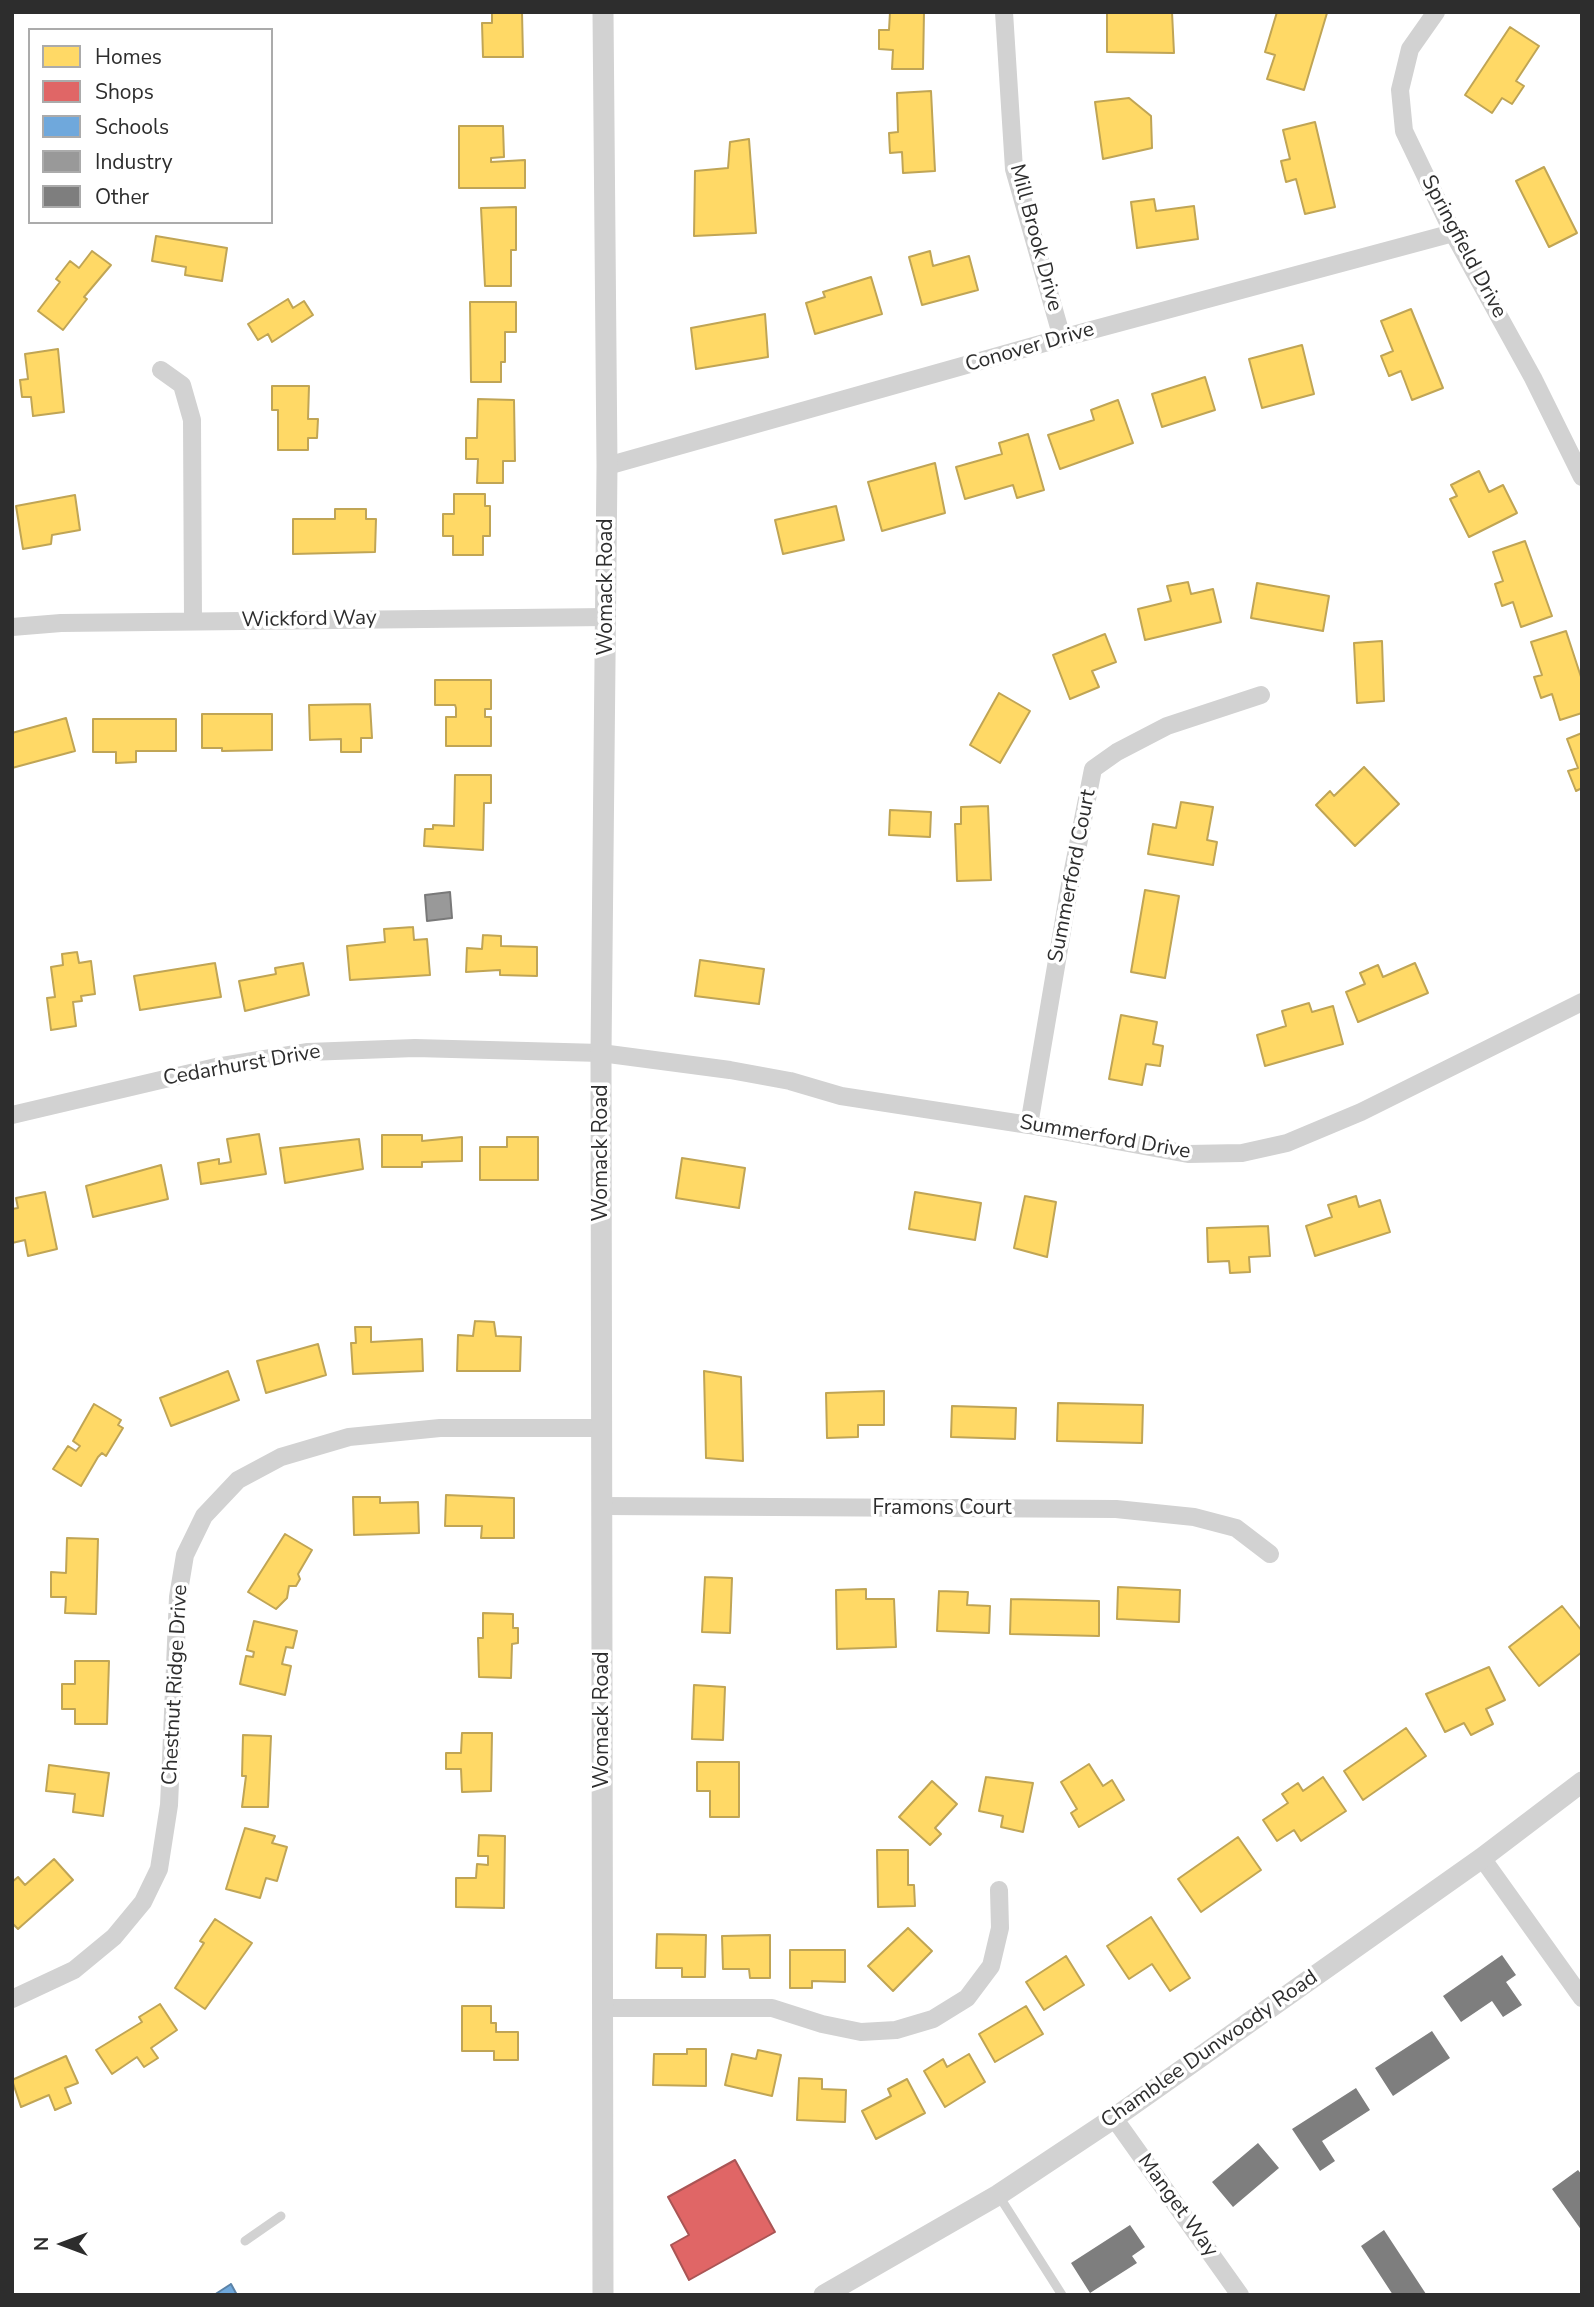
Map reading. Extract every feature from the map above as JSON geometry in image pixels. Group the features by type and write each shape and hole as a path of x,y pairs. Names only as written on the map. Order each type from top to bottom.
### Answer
{"street":[{"name":"Womack Road","path":"603,12 607,466 601,1053 603,2295"},
{"name":"Mill Brook Drive","path":"1004,12 1014,169 1062,338"},
{"name":"Springfield Drive","path":"1436,12 1410,49 1400,90 1404,131 1453,233 1533,378 1582,477"},
{"name":"Conover Drive","path":"607,466 1062,338 1453,233"},
{"path":"161,370 182,385 192,420 193,621"},
{"name":"Wickford Way","path":"12,627 61,623 193,621 607,618"},
{"name":"Summerford Court","path":"1029,1125 1069,890 1093,769 1117,752 1167,726 1261,695"},
{"name":"Summerford Drive","path":"601,1053 730,1070 790,1081 841,1096 1029,1125 1188,1154 1242,1153 1287,1143 1361,1112 1582,1002"},
{"name":"Cedarhurst Drive","path":"12,1115 216,1067 308,1052 415,1048 601,1053"},
{"name":"Chestnut Ridge Drive","path":"12,1999 74,1970 114,1937 143,1902 159,1869 169,1805 178,1597 185,1555 204,1516 238,1480 281,1457 349,1437 440,1428 603,1428"},
{"name":"Framons Court","path":"603,1506 1116,1509 1194,1517 1236,1528 1270,1554"},
{"name":"Chamblee Dunwoody Road","path":"824,2295 998,2195 1114,2118 1482,1858 1582,1782"},
{"path":"1482,1858 1582,1998"},
{"path":"604,2008 772,2008 822,2024 862,2032 896,2030 933,2020 967,1998 991,1966 1000,1928 999,1890"},
{"name":"Manget Way","path":"1114,2118 1240,2295"}],"lane":[{"path":"998,2195 1062,2295"},
{"path":"245,2241 281,2216"}],"building: Homes":[{"path":"492,12 522,12 523,57 483,57 482,23 492,23"},
{"path":"890,12 924,12 923,69 892,69 893,50 879,49 879,30 889,30"},
{"path":"1107,12 1172,12 1174,53 1107,52"},
{"path":"1277,12 1327,13 1304,90 1267,79 1275,55 1265,52"},
{"path":"1510,27 1539,46 1516,81 1524,86 1512,104 1502,98 1492,113 1465,95"},
{"path":"931,91 935,171 903,173 902,152 890,153 889,133 898,132 897,93"},
{"path":"1129,98 1151,116 1152,148 1103,159 1095,102"},
{"path":"1315,122 1335,207 1305,214 1296,179 1286,182 1281,161 1290,159 1283,130"},
{"path":"459,126 503,126 504,157 491,158 491,162 525,160 525,188 459,188"},
{"path":"749,139 756,233 694,236 695,171 728,168 730,142"},
{"path":"1544,167 1577,233 1549,247 1516,181"},
{"path":"1154,199 1156,211 1194,206 1198,239 1137,248 1131,202"},
{"path":"516,207 516,250 511,250 511,286 485,286 481,208"},
{"path":"156,236 227,248 222,281 185,275 186,267 152,261"},
{"path":"92,251 111,265 84,297 87,299 63,330 38,311 60,282 56,279 70,261 79,268"},
{"path":"930,251 933,266 969,256 978,290 922,305 909,257"},
{"path":"871,277 882,314 815,334 806,303 825,297 823,292"},
{"path":"288,299 293,308 304,301 313,315 272,342 268,334 258,340 248,324"},
{"path":"470,302 516,302 516,332 505,332 505,362 501,362 501,382 471,382"},
{"path":"1411,309 1443,388 1412,400 1401,371 1389,376 1381,356 1393,351 1381,321"},
{"path":"765,314 768,357 696,369 691,328"},
{"path":"1302,345 1314,394 1262,408 1249,359"},
{"path":"58,349 64,412 33,416 31,397 22,397 20,380 28,379 25,354"},
{"path":"1205,377 1215,410 1162,427 1152,394"},
{"path":"272,386 309,386 308,419 318,419 317,438 308,438 308,450 278,450 278,410 272,410"},
{"path":"478,399 514,400 515,461 503,461 503,483 477,483 478,459 466,459 466,438 477,438"},
{"path":"1118,400 1133,443 1060,469 1048,435 1094,420 1091,410"},
{"path":"1028,434 1044,490 1017,498 1013,485 965,499 956,467 1002,454 999,443"},
{"path":"935,463 945,513 882,531 868,482"},
{"path":"1479,471 1489,492 1503,485 1517,513 1469,537 1450,499 1457,496 1451,485"},
{"path":"454,494 485,494 485,506 490,506 490,536 483,536 483,555 453,555 453,536 443,536 443,514 454,514"},
{"path":"75,495 80,530 52,535 51,544 23,549 16,506"},
{"path":"836,506 844,540 783,554 775,520"},
{"path":"335,509 366,509 366,519 376,519 375,552 293,554 293,519 335,519"},
{"path":"1525,541 1552,616 1521,627 1513,602 1502,606 1495,584 1503,581 1493,552"},
{"path":"1188,582 1191,594 1213,589 1221,622 1145,640 1138,609 1171,601 1167,586"},
{"path":"1257,583 1329,596 1323,631 1251,618"},
{"path":"1566,631 1582,680 1582,713 1560,720 1552,694 1541,698 1534,677 1542,675 1531,642"},
{"path":"1105,634 1116,662 1092,671 1099,687 1070,699 1053,655"},
{"path":"1382,641 1384,701 1357,703 1354,643"},
{"path":"435,680 491,680 491,709 485,709 485,717 491,717 491,746 446,746 446,717 456,717 456,708 455,705 435,705"},
{"path":"999,693 1030,711 1000,763 970,745"},
{"path":"370,704 372,738 361,738 361,752 341,752 341,739 310,740 309,705"},
{"path":"202,714 272,714 272,750 222,751 222,748 202,748"},
{"path":"66,718 75,751 12,768 12,733"},
{"path":"93,719 176,719 176,751 136,751 136,762 116,763 116,752 93,752"},
{"path":"1582,733 1582,788 1576,791 1568,771 1578,768 1567,739"},
{"path":"1364,767 1399,804 1355,846 1316,805 1330,791 1334,796"},
{"path":"455,775 491,775 491,803 484,803 483,850 424,846 425,829 433,829 433,825 454,826"},
{"path":"1181,802 1213,807 1207,840 1217,842 1213,865 1148,854 1153,824 1176,828"},
{"path":"988,806 991,880 957,881 955,824 961,824 961,807"},
{"path":"890,810 931,812 930,837 889,835"},
{"path":"1145,890 1179,896 1165,978 1131,972"},
{"path":"413,927 414,940 427,939 430,975 350,980 347,946 385,942 384,929"},
{"path":"483,935 501,936 501,946 537,947 537,976 500,975 500,970 466,972 467,948 482,949"},
{"path":"77,952 79,963 91,961 95,994 81,996 82,1001 73,1002 76,1026 51,1030 47,998 55,997 51,967 63,965 62,954"},
{"path":"700,960 764,969 759,1004 695,996"},
{"path":"215,963 221,997 140,1010 134,976"},
{"path":"303,963 309,995 245,1011 239,981 276,974 275,968"},
{"path":"1415,963 1428,993 1358,1022 1346,992 1365,984 1360,973 1378,965 1383,977"},
{"path":"1309,1003 1312,1012 1333,1006 1343,1044 1265,1066 1257,1035 1286,1026 1282,1011"},
{"path":"1121,1015 1157,1022 1153,1044 1163,1046 1160,1066 1146,1064 1142,1085 1109,1079"},
{"path":"259,1134 266,1174 201,1184 198,1163 219,1159 219,1164 231,1162 227,1139"},
{"path":"382,1135 422,1135 422,1141 462,1137 462,1161 422,1162 422,1167 382,1167"},
{"path":"507,1137 538,1137 538,1180 480,1180 480,1147 507,1147"},
{"path":"359,1139 363,1169 285,1183 280,1148"},
{"path":"682,1158 745,1168 739,1208 676,1198"},
{"path":"161,1165 168,1199 93,1217 86,1186"},
{"path":"45,1192 57,1249 28,1256 25,1240 12,1243 12,1209 18,1208 16,1198"},
{"path":"915,1192 981,1203 975,1240 909,1229"},
{"path":"1025,1196 1056,1202 1047,1257 1014,1248"},
{"path":"1356,1196 1359,1207 1380,1200 1390,1232 1315,1256 1306,1226 1332,1217 1328,1205"},
{"path":"1268,1226 1270,1256 1249,1257 1250,1272 1230,1273 1229,1261 1208,1262 1207,1228"},
{"path":"475,1321 494,1322 496,1336 521,1337 520,1371 457,1371 458,1335 473,1336"},
{"path":"355,1327 371,1327 371,1342 422,1339 423,1371 353,1374 351,1343 356,1343"},
{"path":"318,1344 326,1375 266,1393 257,1361"},
{"path":"228,1371 239,1400 171,1426 160,1398"},
{"path":"704,1371 741,1377 743,1461 706,1458"},
{"path":"884,1391 884,1425 858,1425 858,1437 827,1438 826,1393"},
{"path":"1058,1403 1143,1405 1142,1443 1057,1441"},
{"path":"94,1404 121,1420 118,1425 123,1428 106,1456 102,1453 98,1457 81,1486 53,1469 68,1446 76,1451 80,1446 73,1441"},
{"path":"952,1406 1016,1408 1015,1439 951,1437"},
{"path":"446,1495 514,1498 514,1538 481,1538 482,1526 445,1526"},
{"path":"353,1497 380,1497 380,1503 418,1502 419,1533 354,1535"},
{"path":"285,1534 312,1550 298,1574 300,1579 296,1586 289,1586 287,1598 276,1609 248,1592"},
{"path":"67,1538 98,1539 96,1614 65,1613 66,1597 51,1597 51,1572 66,1573"},
{"path":"705,1577 732,1578 730,1633 702,1632"},
{"path":"1118,1587 1180,1590 1179,1622 1117,1619"},
{"path":"866,1589 866,1599 894,1599 896,1647 837,1649 836,1590"},
{"path":"939,1591 968,1592 967,1605 990,1606 989,1633 937,1631"},
{"path":"1011,1599 1099,1601 1099,1636 1010,1634"},
{"path":"1562,1606 1582,1631 1582,1652 1539,1686 1509,1647"},
{"path":"483,1613 513,1614 513,1628 518,1628 518,1643 512,1644 511,1678 479,1677 478,1638 483,1638"},
{"path":"254,1621 297,1631 293,1648 286,1647 282,1664 291,1666 285,1695 240,1684 246,1656 253,1657 254,1652 247,1650"},
{"path":"75,1661 109,1661 107,1724 75,1724 75,1709 62,1709 62,1684 75,1684"},
{"path":"1489,1667 1505,1700 1486,1709 1493,1724 1471,1735 1464,1723 1445,1732 1426,1694"},
{"path":"694,1685 725,1687 723,1740 692,1739"},
{"path":"1406,1728 1426,1756 1363,1800 1344,1771"},
{"path":"462,1733 492,1733 491,1791 462,1792 461,1769 446,1769 446,1753 461,1753"},
{"path":"243,1735 271,1736 268,1807 242,1807 246,1776 242,1776"},
{"path":"697,1762 739,1762 739,1817 710,1817 710,1791 697,1791"},
{"path":"1089,1764 1103,1786 1112,1780 1124,1800 1079,1827 1071,1813 1077,1809 1061,1782"},
{"path":"49,1765 109,1773 103,1816 73,1812 75,1794 46,1791"},
{"path":"986,1777 1033,1783 1023,1832 1001,1827 1003,1816 979,1811"},
{"path":"1323,1777 1346,1811 1301,1841 1294,1830 1277,1841 1263,1820 1288,1803 1282,1794 1298,1783 1303,1791"},
{"path":"932,1781 957,1804 935,1828 941,1834 930,1845 899,1817"},
{"path":"245,1828 275,1836 272,1843 287,1847 277,1881 266,1878 260,1898 226,1889"},
{"path":"479,1835 505,1836 504,1908 456,1907 456,1878 476,1878 477,1864 488,1865 488,1856 478,1856"},
{"path":"1238,1837 1261,1870 1201,1912 1178,1879"},
{"path":"877,1850 908,1850 908,1885 914,1885 915,1906 878,1907"},
{"path":"54,1859 73,1880 18,1929 12,1923 12,1882 18,1877 25,1885"},
{"path":"1151,1917 1190,1978 1170,1991 1152,1964 1129,1979 1107,1946"},
{"path":"215,1919 252,1943 205,2009 175,1988 204,1943 200,1941"},
{"path":"908,1928 932,1951 893,1991 868,1966"},
{"path":"657,1934 706,1935 705,1977 682,1977 682,1968 656,1968"},
{"path":"770,1935 770,1978 750,1978 749,1969 723,1969 722,1936"},
{"path":"790,1950 845,1950 845,1982 812,1981 812,1988 790,1988"},
{"path":"1066,1956 1084,1985 1044,2010 1026,1982"},
{"path":"160,2004 177,2030 151,2048 158,2058 144,2067 137,2057 112,2074 96,2050 142,2022 139,2017"},
{"path":"462,2006 491,2006 491,2023 496,2023 496,2032 518,2032 518,2060 494,2060 494,2051 462,2051"},
{"path":"1026,2006 1043,2034 995,2062 979,2034"},
{"path":"687,2049 706,2049 706,2086 653,2085 654,2054 687,2054"},
{"path":"758,2050 781,2055 772,2096 725,2085 732,2054 756,2059"},
{"path":"969,2054 985,2082 945,2107 924,2071 943,2059 947,2067"},
{"path":"66,2056 78,2083 65,2088 71,2103 55,2110 49,2095 21,2107 12,2080"},
{"path":"799,2078 822,2079 822,2089 846,2090 845,2122 797,2120"},
{"path":"907,2079 925,2113 876,2139 862,2111 891,2096 888,2089"}],"building: Shops":[{"path":"735,2160 775,2232 689,2280 671,2245 689,2235 668,2197"}],"building: Schools":[{"path":"231,2284 237,2295 214,2295"}],"building: Industry":[{"path":"450,892 452,918 427,921 425,895"}],"building: Other":[{"path":"1502,1955 1516,1975 1506,1982 1522,2005 1503,2017 1492,2001 1461,2022 1443,1996"},
{"path":"1432,2031 1450,2058 1393,2096 1375,2068"},
{"path":"1356,2088 1370,2110 1322,2141 1335,2161 1320,2171 1292,2129"},
{"path":"1258,2143 1279,2168 1233,2207 1212,2182"},
{"path":"1578,2170 1582,2175 1582,2231 1552,2189"},
{"path":"1130,2225 1145,2247 1132,2256 1137,2263 1090,2293 1071,2263"},
{"path":"1384,2230 1426,2294 1393,2295 1361,2246"}]}
